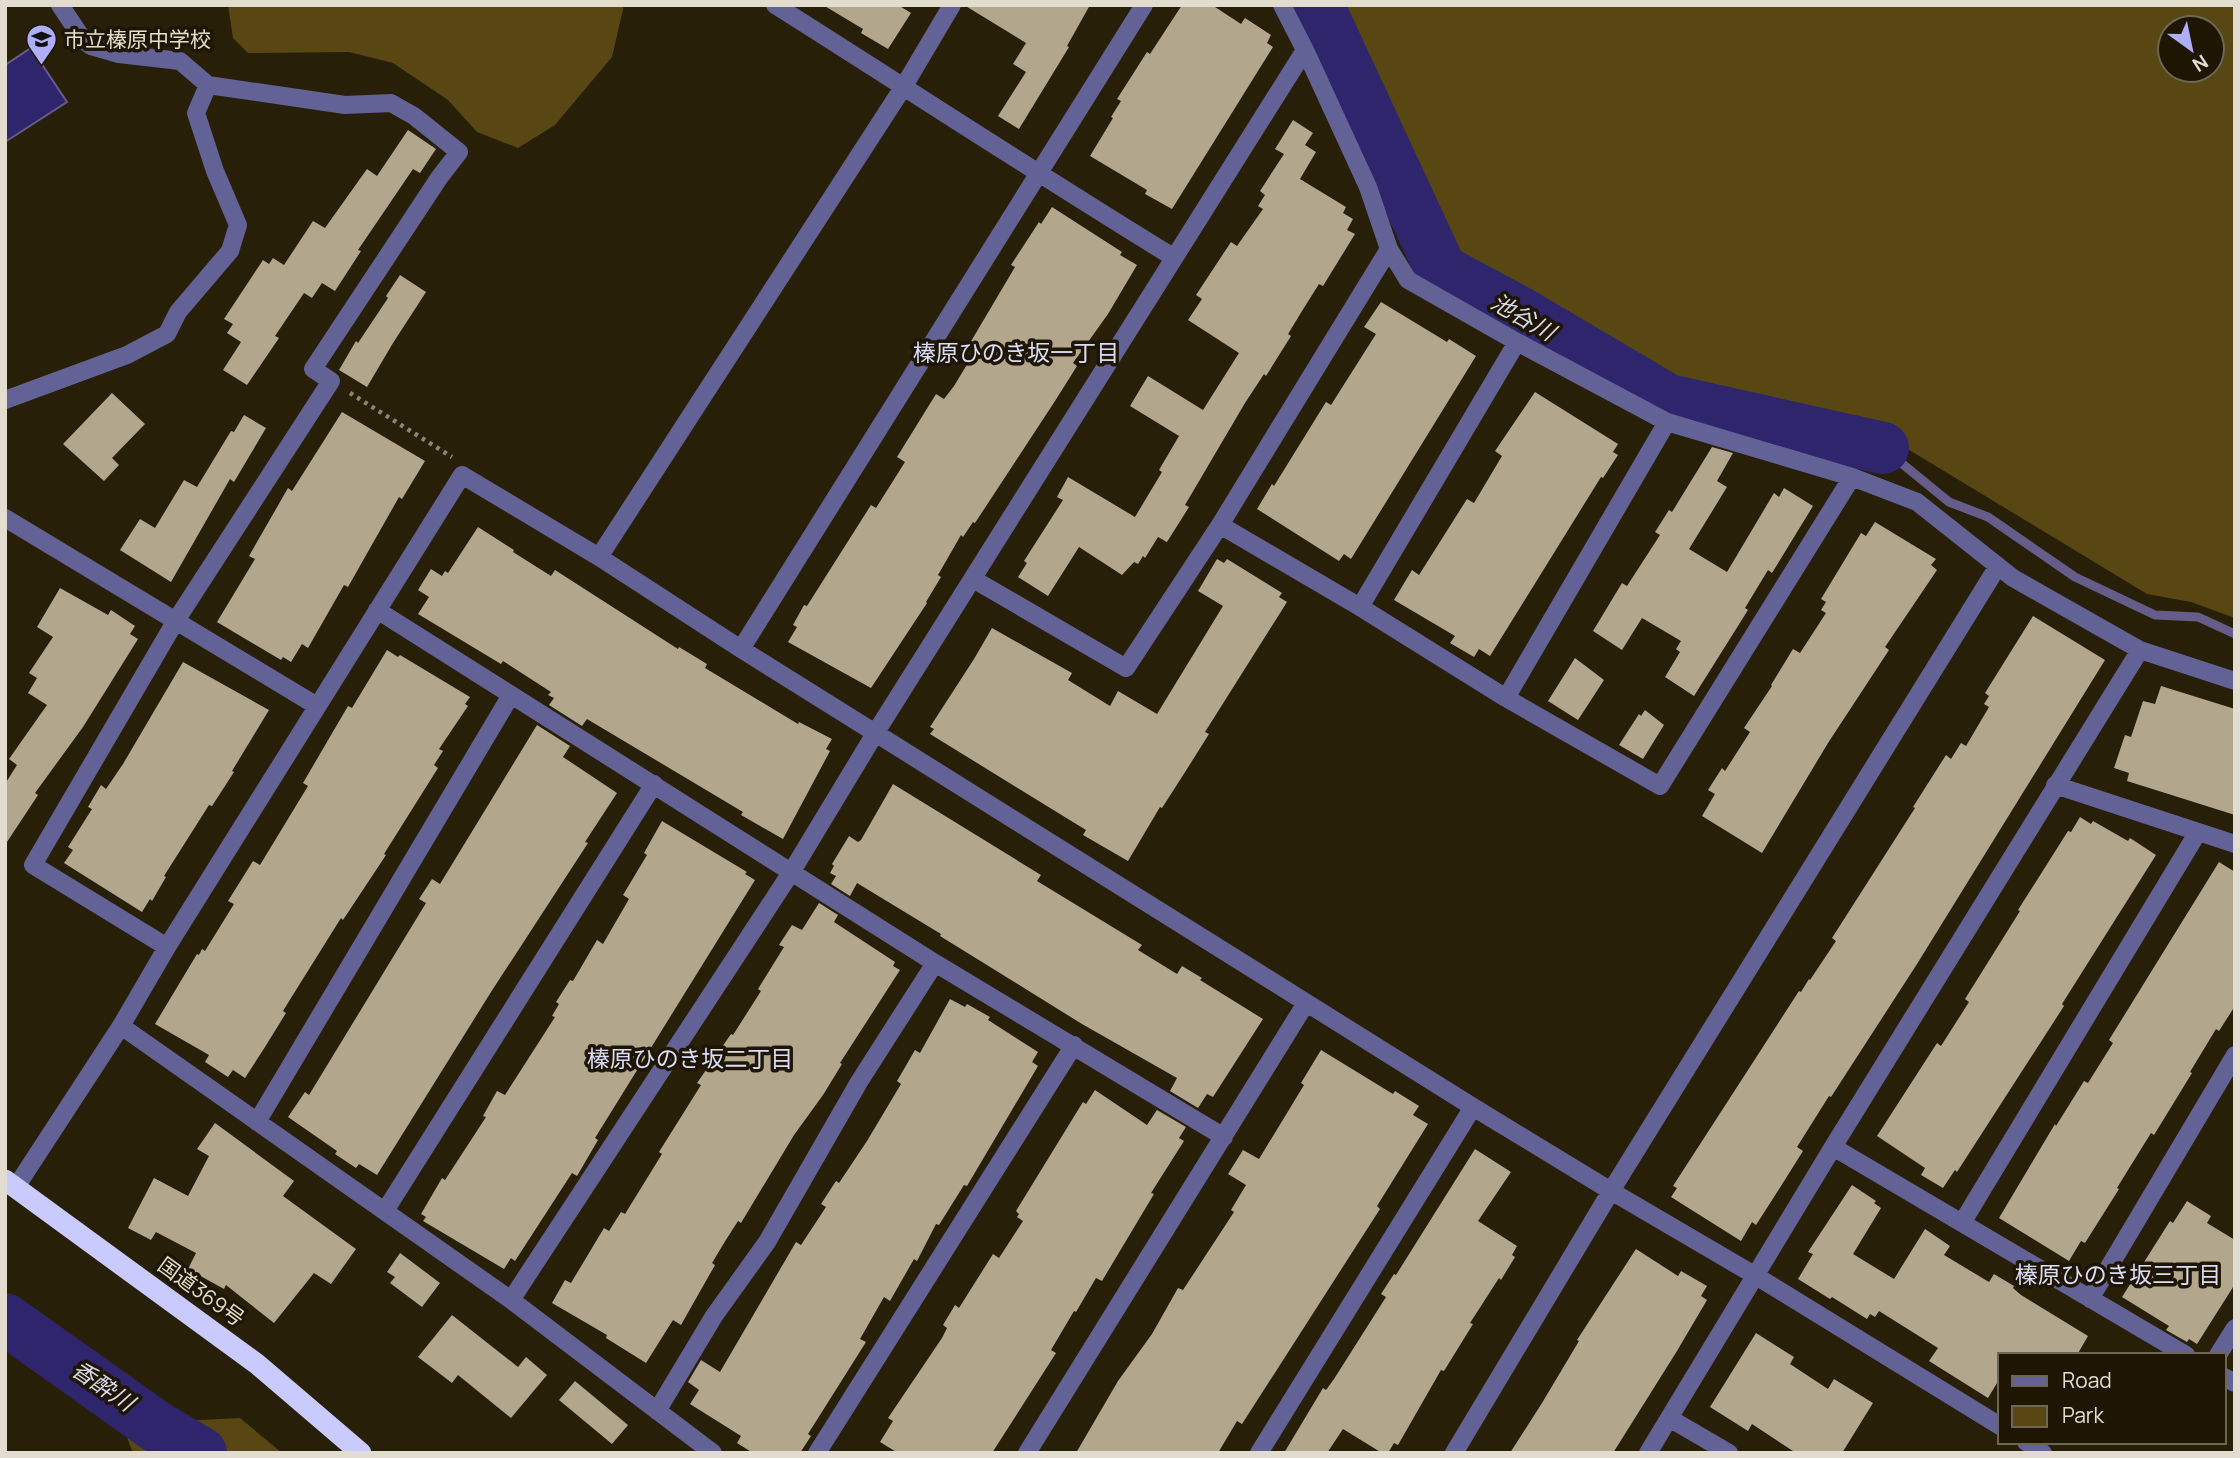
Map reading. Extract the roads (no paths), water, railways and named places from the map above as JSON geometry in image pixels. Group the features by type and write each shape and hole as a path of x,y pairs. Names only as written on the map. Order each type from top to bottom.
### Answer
{"highway":[{"name":"国道369号","path":"11,1183 257,1364 361,1453"}],"street":[{"path":"60,5 90,46 119,54 180,61 208,85 345,105 391,103 414,116 459,152 313,369 331,381 175,622 33,866 167,947"},
{"path":"775,5 1039,175 1173,257"},
{"path":"599,557 904,86 952,5"},
{"path":"741,649 1144,5"},
{"path":"1282,5 1368,187 1389,248 1408,280 1667,422 1852,477 1917,502 2013,578 2140,650 2235,681"},
{"path":"511,1300 792,871 876,732 1305,50"},
{"path":"5,400 127,355 167,334 178,312 230,251 237,225 211,160 197,113 208,85"},
{"path":"973,579 1126,668 1220,525 1389,248"},
{"path":"1360,607 1517,342"},
{"path":"1506,698 1667,422"},
{"path":"11,1183 121,1026 167,947 462,475 599,557 741,649 1473,1107 1998,1425"},
{"path":"1220,525 1360,607 1506,698 1660,786 1852,477"},
{"path":"5,518 317,706"},
{"path":"1454,1453 1611,1191 1998,566"},
{"path":"377,610 935,963 1224,1137"},
{"path":"1648,1453 1833,1147 2140,650"},
{"path":"257,1122 511,695"},
{"path":"385,1211 654,784"},
{"path":"2055,785 2235,844"},
{"path":"1962,1223 2198,832"},
{"path":"657,1411 714,1316 767,1242 859,1082 935,963"},
{"path":"1027,1453 1306,1003"},
{"path":"121,1026 511,1300 713,1453"},
{"path":"817,1453 1074,1045"},
{"path":"2090,1299 2235,1055"},
{"path":"1259,1453 1473,1107"},
{"path":"1833,1147 2183,1353"},
{"path":"2219,1353 2235,1328"},
{"path":"1669,1418 1729,1453"}],"waterway":[{"name":"池谷川","path":"1318,5 1441,270 1519,312 1668,400 1883,448"},
{"path":"1883,448 1949,502 1988,517 2075,577 2155,615 2198,617 2235,634"},
{"name":"香酔川","path":"5,1319 157,1427 201,1453"}],"place":[{"name":"市立榛原中学校","path":"41,67"}],"district":[{"name":"榛原ひのき坂一丁目","path":"1016,353"},
{"name":"榛原ひのき坂二丁目","path":"690,1059"},
{"name":"榛原ひのき坂三丁目","path":"2118,1275"}]}
